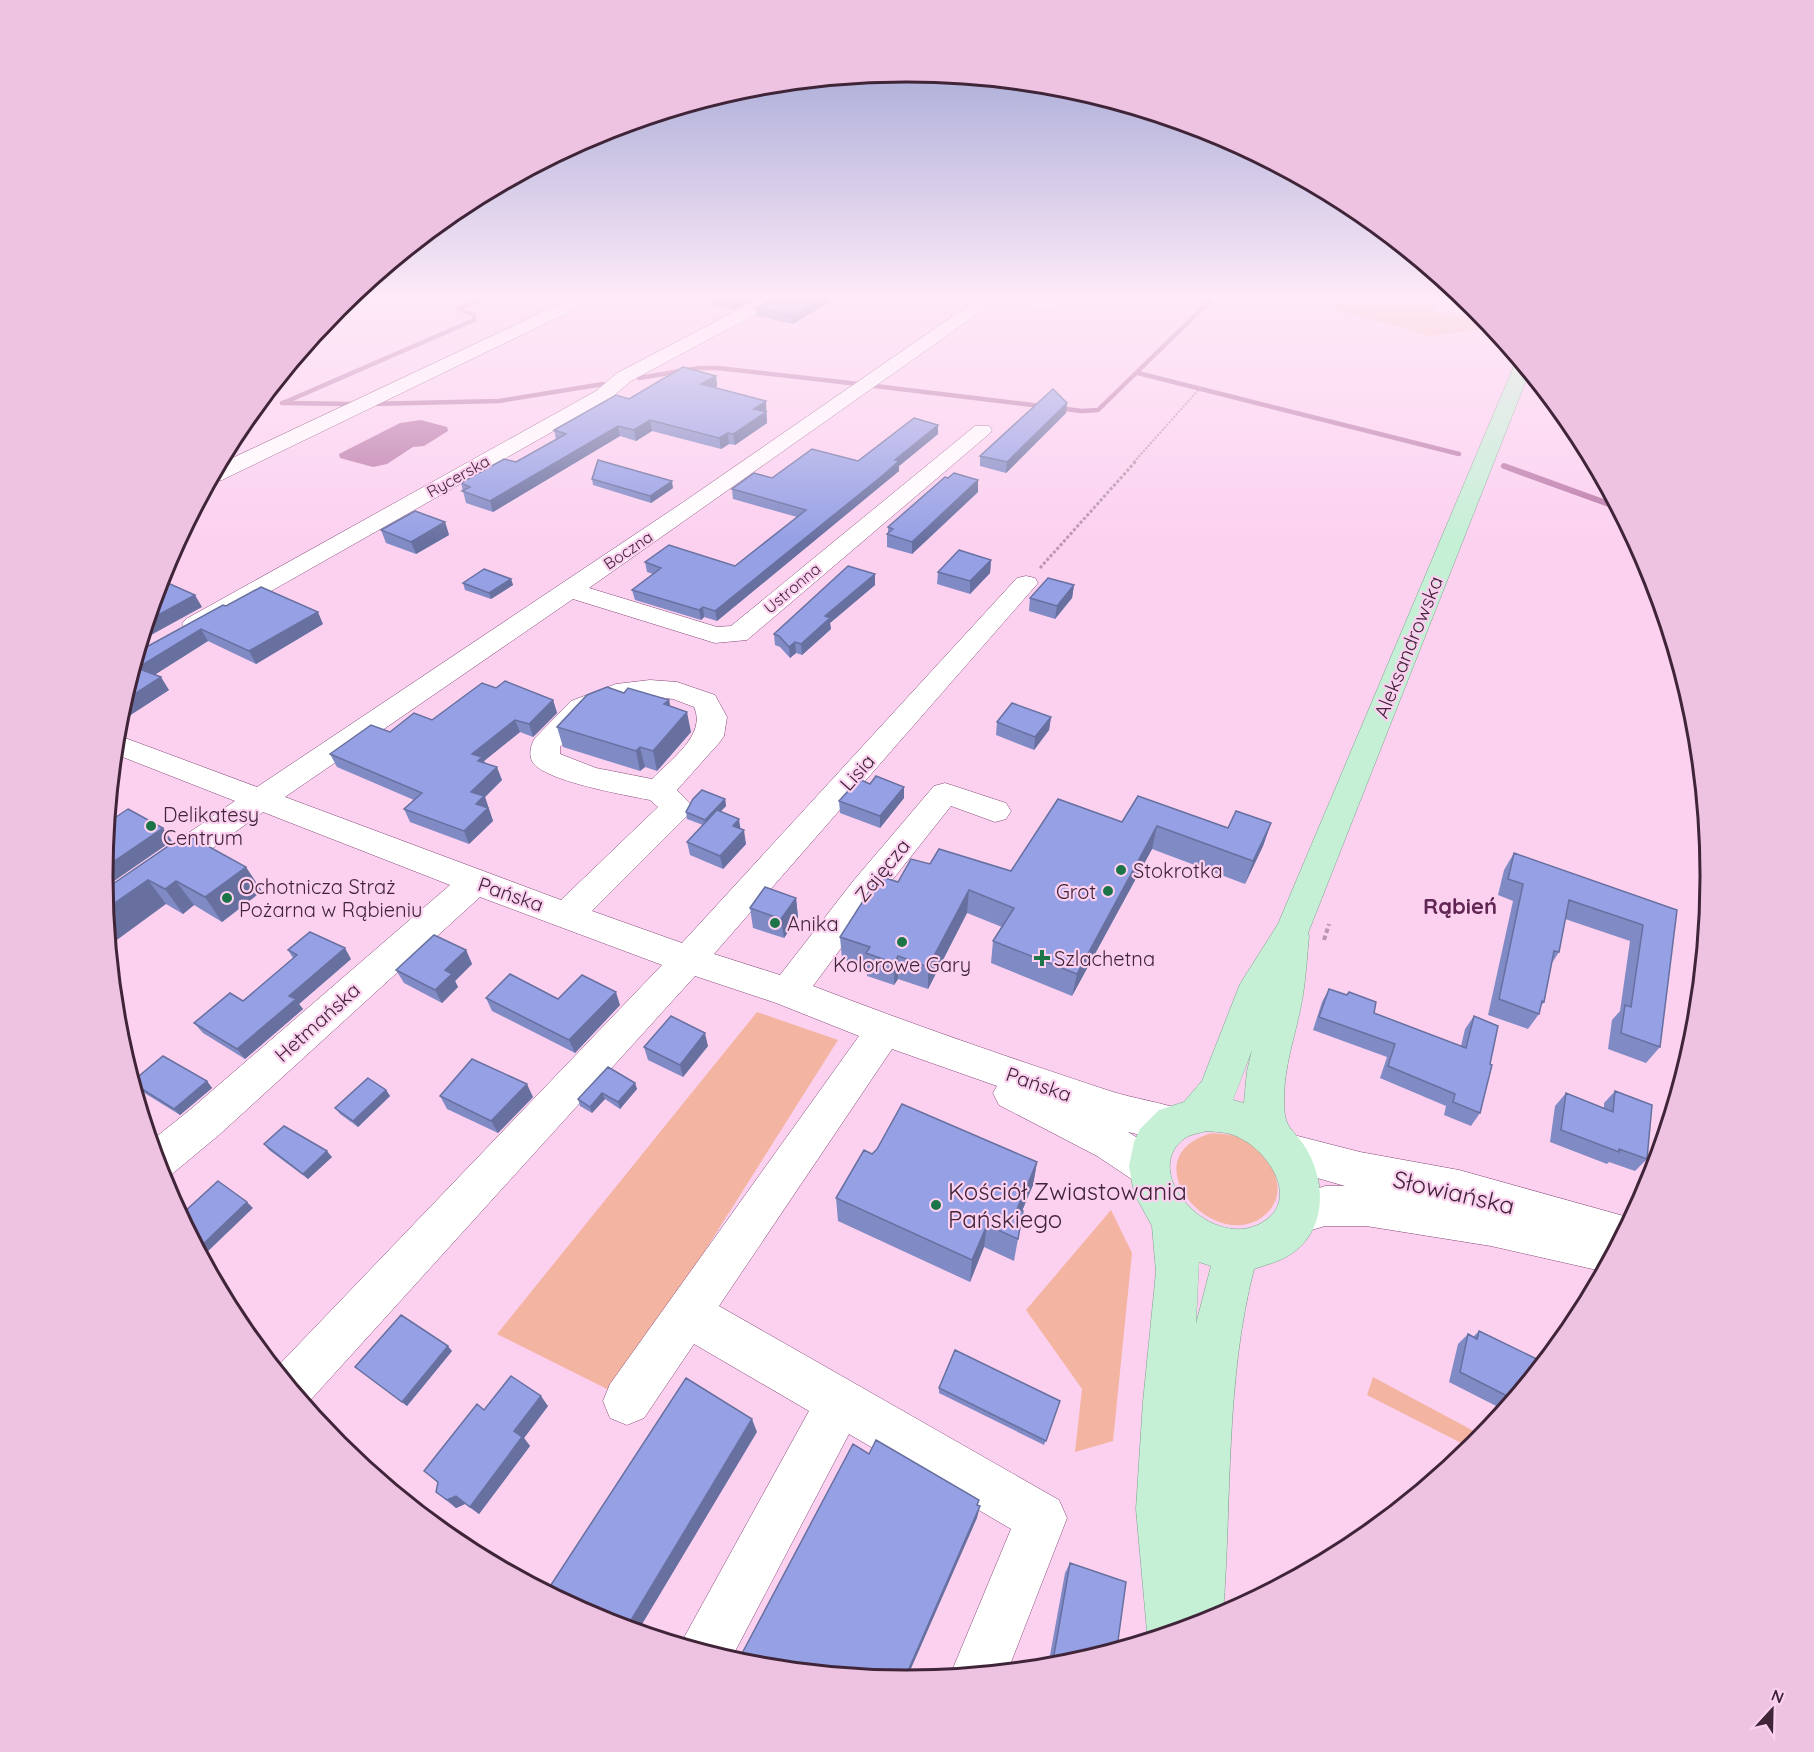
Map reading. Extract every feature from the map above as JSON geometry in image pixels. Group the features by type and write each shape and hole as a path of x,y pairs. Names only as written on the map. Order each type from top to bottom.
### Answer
{"main road":[{"name":"Aleksandrowska","path":"1276,1142 1264,1104 1266,1071 1285,996 1519,378"},
{"name":"Aleksandrowska","path":"1184,1119 1218,1091 1258,984 1309,935"},
{"path":"1228,1114 1276,1142 1298,1176 1301,1195 1298,1214 1280,1239 1270,1244 1237,1251 1202,1242 1173,1222 1159,1205 1151,1186 1148,1167 1155,1142 1184,1119 1228,1114"},
{"path":"1173,1222 1178,1254 1178,1281 1167,1402 1162,1509 1173,1623"},
{"path":"1196,1614 1201,1575 1207,1430 1218,1317 1237,1251"}],"street":[{"path":"226,469 419,378"},
{"name":"Rycerska","path":"179,633 603,395 623,378"},
{"name":"Boczna","path":"114,902 259,800 569,590 876,378"},
{"name":"Ustronna","path":"569,590 715,635 738,634 982,430"},
{"name":"Lisia","path":"296,1382 688,960 1026,583"},
{"path":"568,914 677,807 659,791 610,782 564,769 546,759 545,745 581,707 616,693 650,688 677,691 705,701 712,717 709,736 659,791"},
{"name":"Pańska","path":"124,747 475,882 568,914 688,960 788,992 895,1035 1127,1114 1184,1119"},
{"name":"Zajęcza","path":"788,992 866,889 945,793 995,811"},
{"name":"Hetmańska","path":"165,1155 205,1122 475,882"},
{"path":"627,1401 688,1312 895,1035"},
{"name":"Pańska","path":"895,1035 1101,1138 1148,1167"},
{"name":"Słowiańska","path":"1276,1142 1360,1171 1459,1190 1616,1233"},
{"name":"Słowiańska","path":"1298,1214 1325,1206 1366,1206 1491,1226 1606,1251"},
{"path":"688,1312 709,1327 1041,1518 982,1666"},
{"path":"709,1644 840,1402"}],"path":[{"path":"1026,583 1201,387"},
{"path":"1309,935 1330,919"}],"shaded area":[{"path":"421,420 447,427 448,431 424,446 413,447 387,464 373,467 340,458 339,454 400,423"},
{"path":"757,1012 838,1040 615,1393 497,1334"},
{"path":"1212,1133 1247,1141 1266,1158 1276,1176 1277,1195 1274,1205 1267,1213 1247,1224 1226,1224 1206,1215 1189,1200 1179,1182 1177,1163 1187,1146"},
{"path":"1111,1210 1132,1253 1113,1441 1075,1452 1082,1389 1026,1310"},
{"path":"1373,1377 1474,1431 1461,1443 1367,1395"}],"building":[{"path":"665,378 713,378 701,384 766,401 754,409 766,412 733,434 728,433 719,438 650,420 634,430 618,426 490,501 462,491 470,487 461,483 504,459 516,462 566,434 554,430 616,395 629,399"},
{"path":"1053,389 1067,403 1007,462 980,456"},
{"path":"914,418 938,425 895,460 899,461 882,476 715,611 703,607 699,610 632,590 661,568 645,562 669,545 735,566 806,510 732,489 754,473 772,478 812,449 858,461"},
{"path":"598,460 672,481 650,496 592,479"},
{"path":"954,473 978,480 912,542 887,534 893,529 888,527 945,477 948,478"},
{"path":"415,511 445,522 411,542 381,530"},
{"path":"959,550 991,560 970,581 938,572"},
{"path":"848,566 875,574 825,616 830,618 801,644 795,642 789,647 774,634"},
{"path":"484,569 511,579 489,593 463,583"},
{"path":"1048,578 1074,585 1057,606 1030,598"},
{"path":"170,584 195,595 158,615"},
{"path":"261,587 318,612 249,651 201,629 143,664 149,646 223,605 226,606"},
{"path":"141,670 161,677 136,693"},
{"path":"505,681 553,700 529,724 515,720 472,754 482,757 478,761 497,767 471,792 484,796 476,804 488,808 464,831 404,809 422,793 330,754 371,725 390,732 414,713 432,720 482,683 496,688"},
{"path":"607,687 624,693 628,688 669,700 664,704 687,712 653,751 640,747 636,751 557,727 587,695"},
{"path":"1012,703 1051,717 1035,737 997,722"},
{"path":"876,776 904,787 880,816 839,801 859,779 870,784"},
{"path":"702,790 725,799 705,820 686,812 693,799"},
{"path":"1138,796 1228,828 1236,811 1271,823 1253,861 1157,826 1077,974 993,941 1014,908 969,890 928,967 898,956 894,963 866,953 870,947 840,937 879,876 898,882 911,859 930,864 939,849 1011,871 1058,799 1122,822"},
{"path":"128,809 163,828 114,862 116,817"},
{"path":"717,810 739,819 733,826 744,830 720,856 687,842"},
{"path":"186,834 246,867 205,897 176,881 165,889 148,880 114,903 113,884"},
{"path":"1514,853 1677,910 1660,1047 1621,1033 1625,1005 1631,1007 1643,925 1569,900 1559,952 1554,951 1544,1002 1542,1001 1539,1014 1499,999 1523,884 1508,879"},
{"path":"765,887 796,898 781,919 750,908"},
{"path":"310,932 345,948 289,996 296,999 237,1049 194,1023 230,993 243,1001 297,955 288,950"},
{"path":"434,935 466,950 445,970 452,974 435,990 396,970"},
{"path":"510,974 558,999 582,975 616,992 569,1040 486,998"},
{"path":"1329,989 1347,995 1349,992 1376,1002 1374,1013 1466,1048 1474,1016 1498,1026 1490,1064 1492,1065 1480,1113 1453,1102 1455,1094 1388,1066 1395,1044 1319,1017"},
{"path":"671,1016 705,1033 680,1065 644,1047"},
{"path":"163,1056 207,1081 174,1109 144,1090 140,1075"},
{"path":"472,1059 527,1084 491,1121 440,1096"},
{"path":"608,1067 635,1083 618,1102 602,1093 590,1107 578,1099"},
{"path":"368,1078 386,1090 353,1121 335,1108"},
{"path":"1615,1091 1652,1105 1647,1159 1619,1149 1619,1152 1561,1130 1566,1093 1613,1112"},
{"name":"Kościół Zwiastowania Pańskiego","path":"902,1104 1037,1162 1017,1209 1023,1211 1018,1239 987,1225 972,1260 836,1198 864,1150 872,1154 877,1149"},
{"path":"284,1126 327,1151 303,1174 264,1144"},
{"path":"218,1181 247,1202 204,1243 187,1209"},
{"path":"401,1315 448,1346 402,1402 355,1367"},
{"path":"1479,1331 1537,1359 1507,1396 1460,1372 1468,1334 1477,1339"},
{"path":"955,1350 1060,1401 1046,1441 939,1388"},
{"path":"511,1376 541,1396 514,1431 522,1437 470,1507 456,1496 447,1500 436,1492 438,1482 424,1471 477,1404 484,1410"},
{"path":"686,1378 752,1419 632,1619 551,1585"},
{"path":"876,1440 979,1500 977,1505 980,1506 908,1670 803,1663 743,1652 853,1444 869,1454"},
{"path":"1070,1563 1126,1582 1118,1640 1054,1655"}],"waterway":[{"path":"283,403 341,378"},
{"path":"804,378 859,384"},
{"path":"875,386 1082,411 1098,410 1131,378"},
{"path":"1157,378 1459,454"},
{"path":"369,404 499,401 603,384"},
{"path":"282,403 356,404"},
{"path":"1504,466 1607,503"}],"place":[{"name":"Delikatesy Centrum","path":"151,826"},
{"name":"Stokrotka","path":"1121,870"},
{"name":"Grot","path":"1108,891"},
{"name":"Ochotnicza Straż Pożarna w Rąbieniu","path":"227,898"},
{"name":"Anika","path":"775,923"},
{"name":"Kolorowe Gary","path":"902,942"},
{"name":"Szlachetna","path":"1042,958"},
{"name":"Kościół Zwiastowania Pańskiego","path":"936,1205"}],"district":[{"name":"Rąbień","path":"1460,906"}]}
